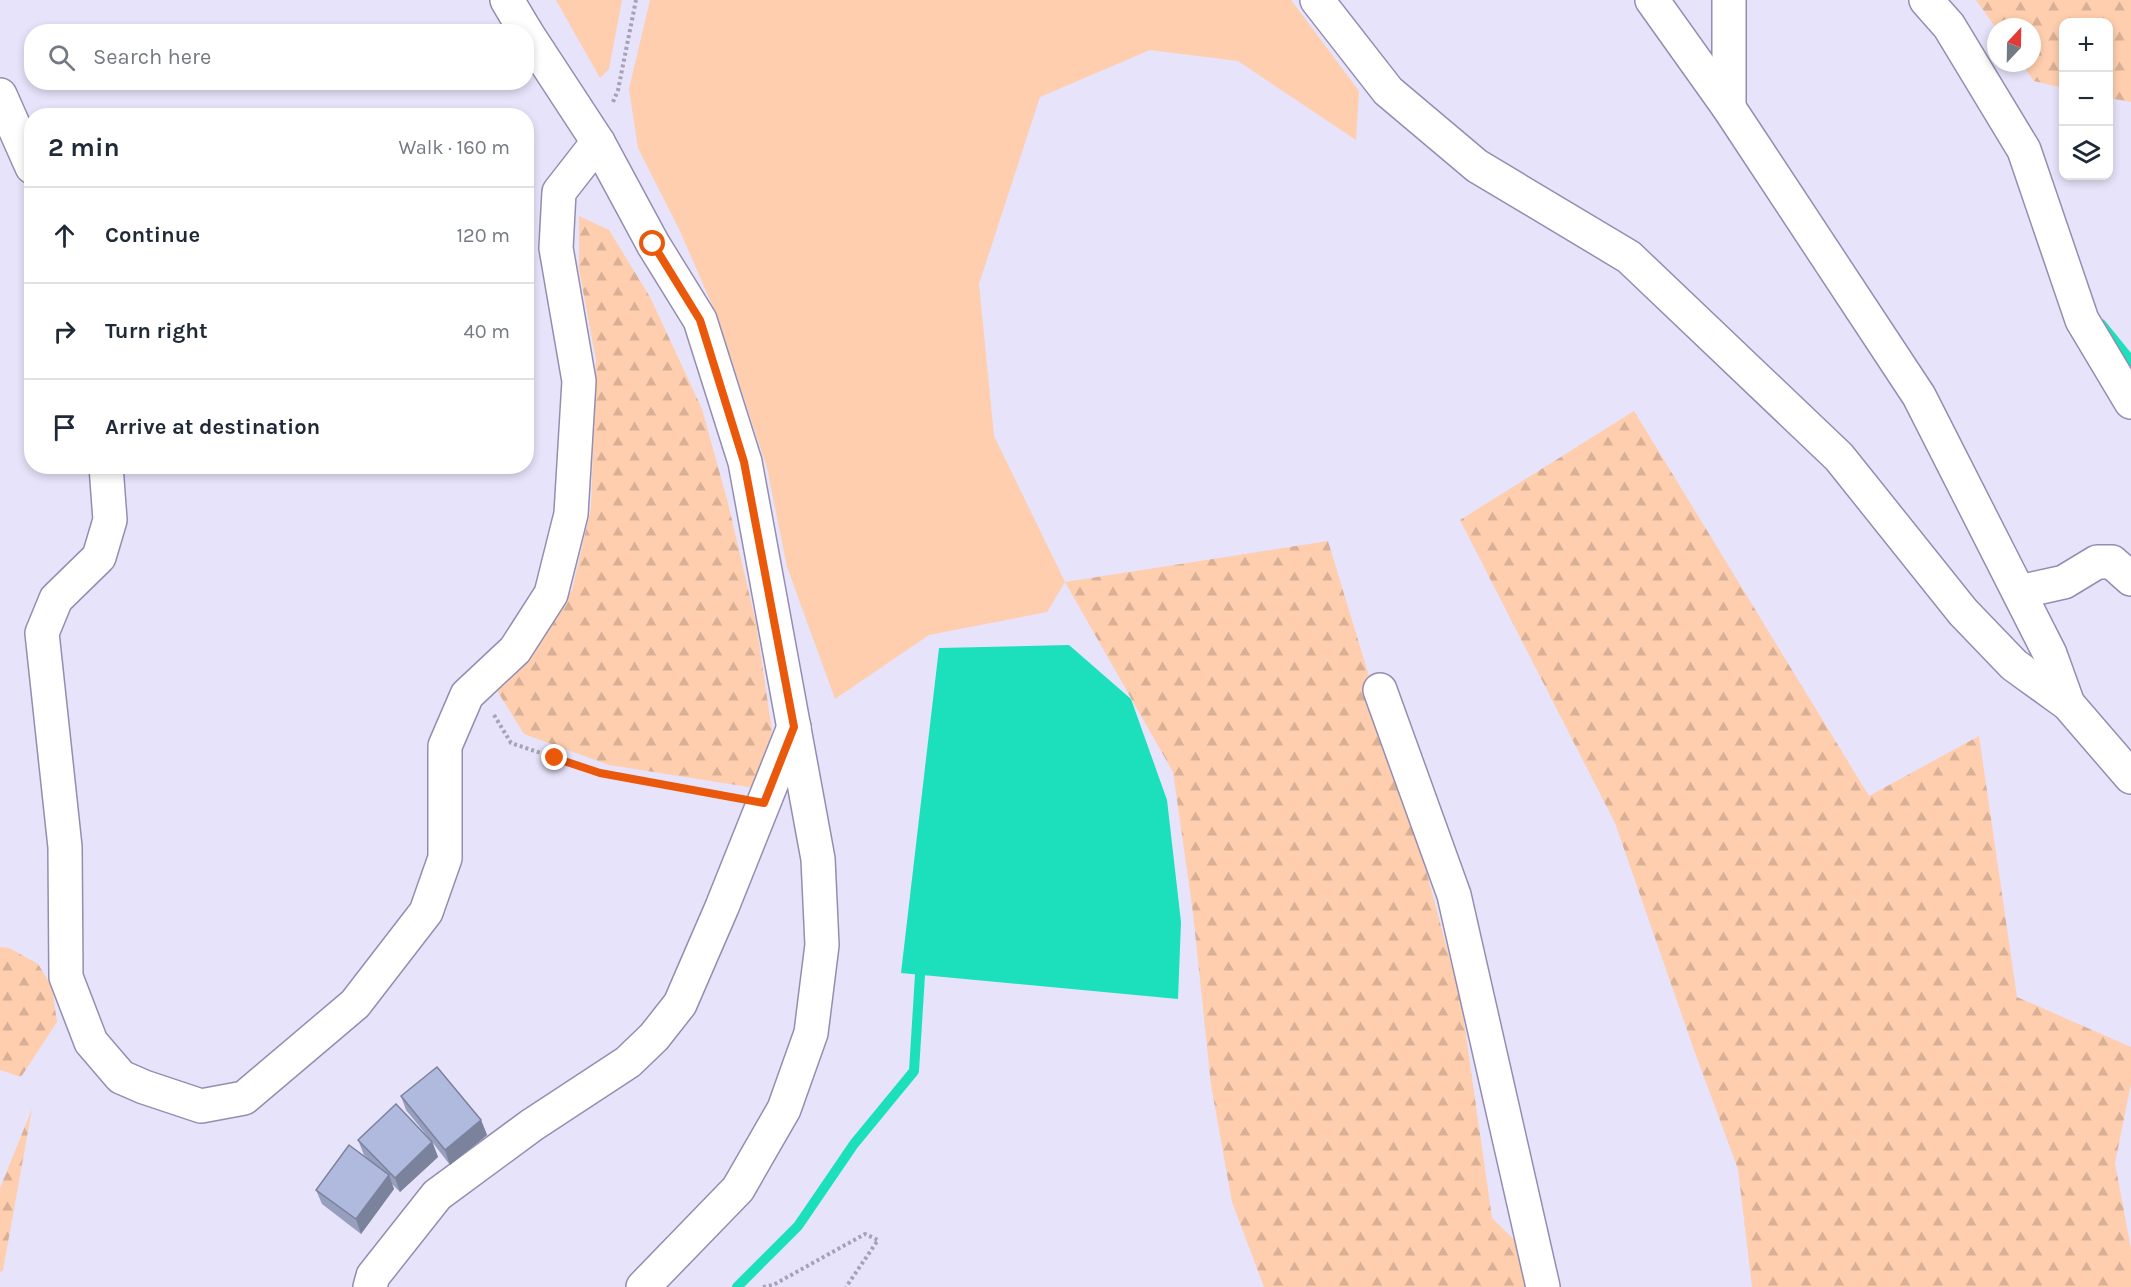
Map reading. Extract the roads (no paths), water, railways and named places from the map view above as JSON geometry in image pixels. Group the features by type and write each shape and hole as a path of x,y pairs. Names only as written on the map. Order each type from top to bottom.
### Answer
{"street":[{"path":"507,0 521,24"},
{"path":"1317,0 1388,91 1477,166 1629,257 1839,457 1964,612 2014,665 2068,704 2131,777"},
{"path":"1652,0 1729,108 1919,396 2050,654 2068,704"},
{"path":"1729,0 1729,108"},
{"path":"1926,0 1949,26 2024,150 2082,320 2131,402"},
{"path":"534,44 598,142 653,244 700,320 744,462 818,859 822,945 811,1033 784,1109 738,1189 643,1287"},
{"path":"0,95 24,149"},
{"path":"107,474 110,520 99,557 56,599 42,633 65,847 66,977 91,1042 121,1077 201,1106 244,1098 355,1004 426,912 445,858 445,746 467,695 515,650 551,594 572,514 579,381 556,248 559,192 598,142"},
{"path":"2019,591 2064,582 2097,562 2112,562 2131,579"},
{"path":"1380,690 1454,895 1543,1287"},
{"path":"370,1287 373,1276 437,1195 532,1125 628,1062 654,1037 680,1004 722,907 794,727"}],"waterway":[{"path":"2101,324 2131,361"},
{"path":"737,1287 798,1226 854,1144 914,1071 920,975"}]}
